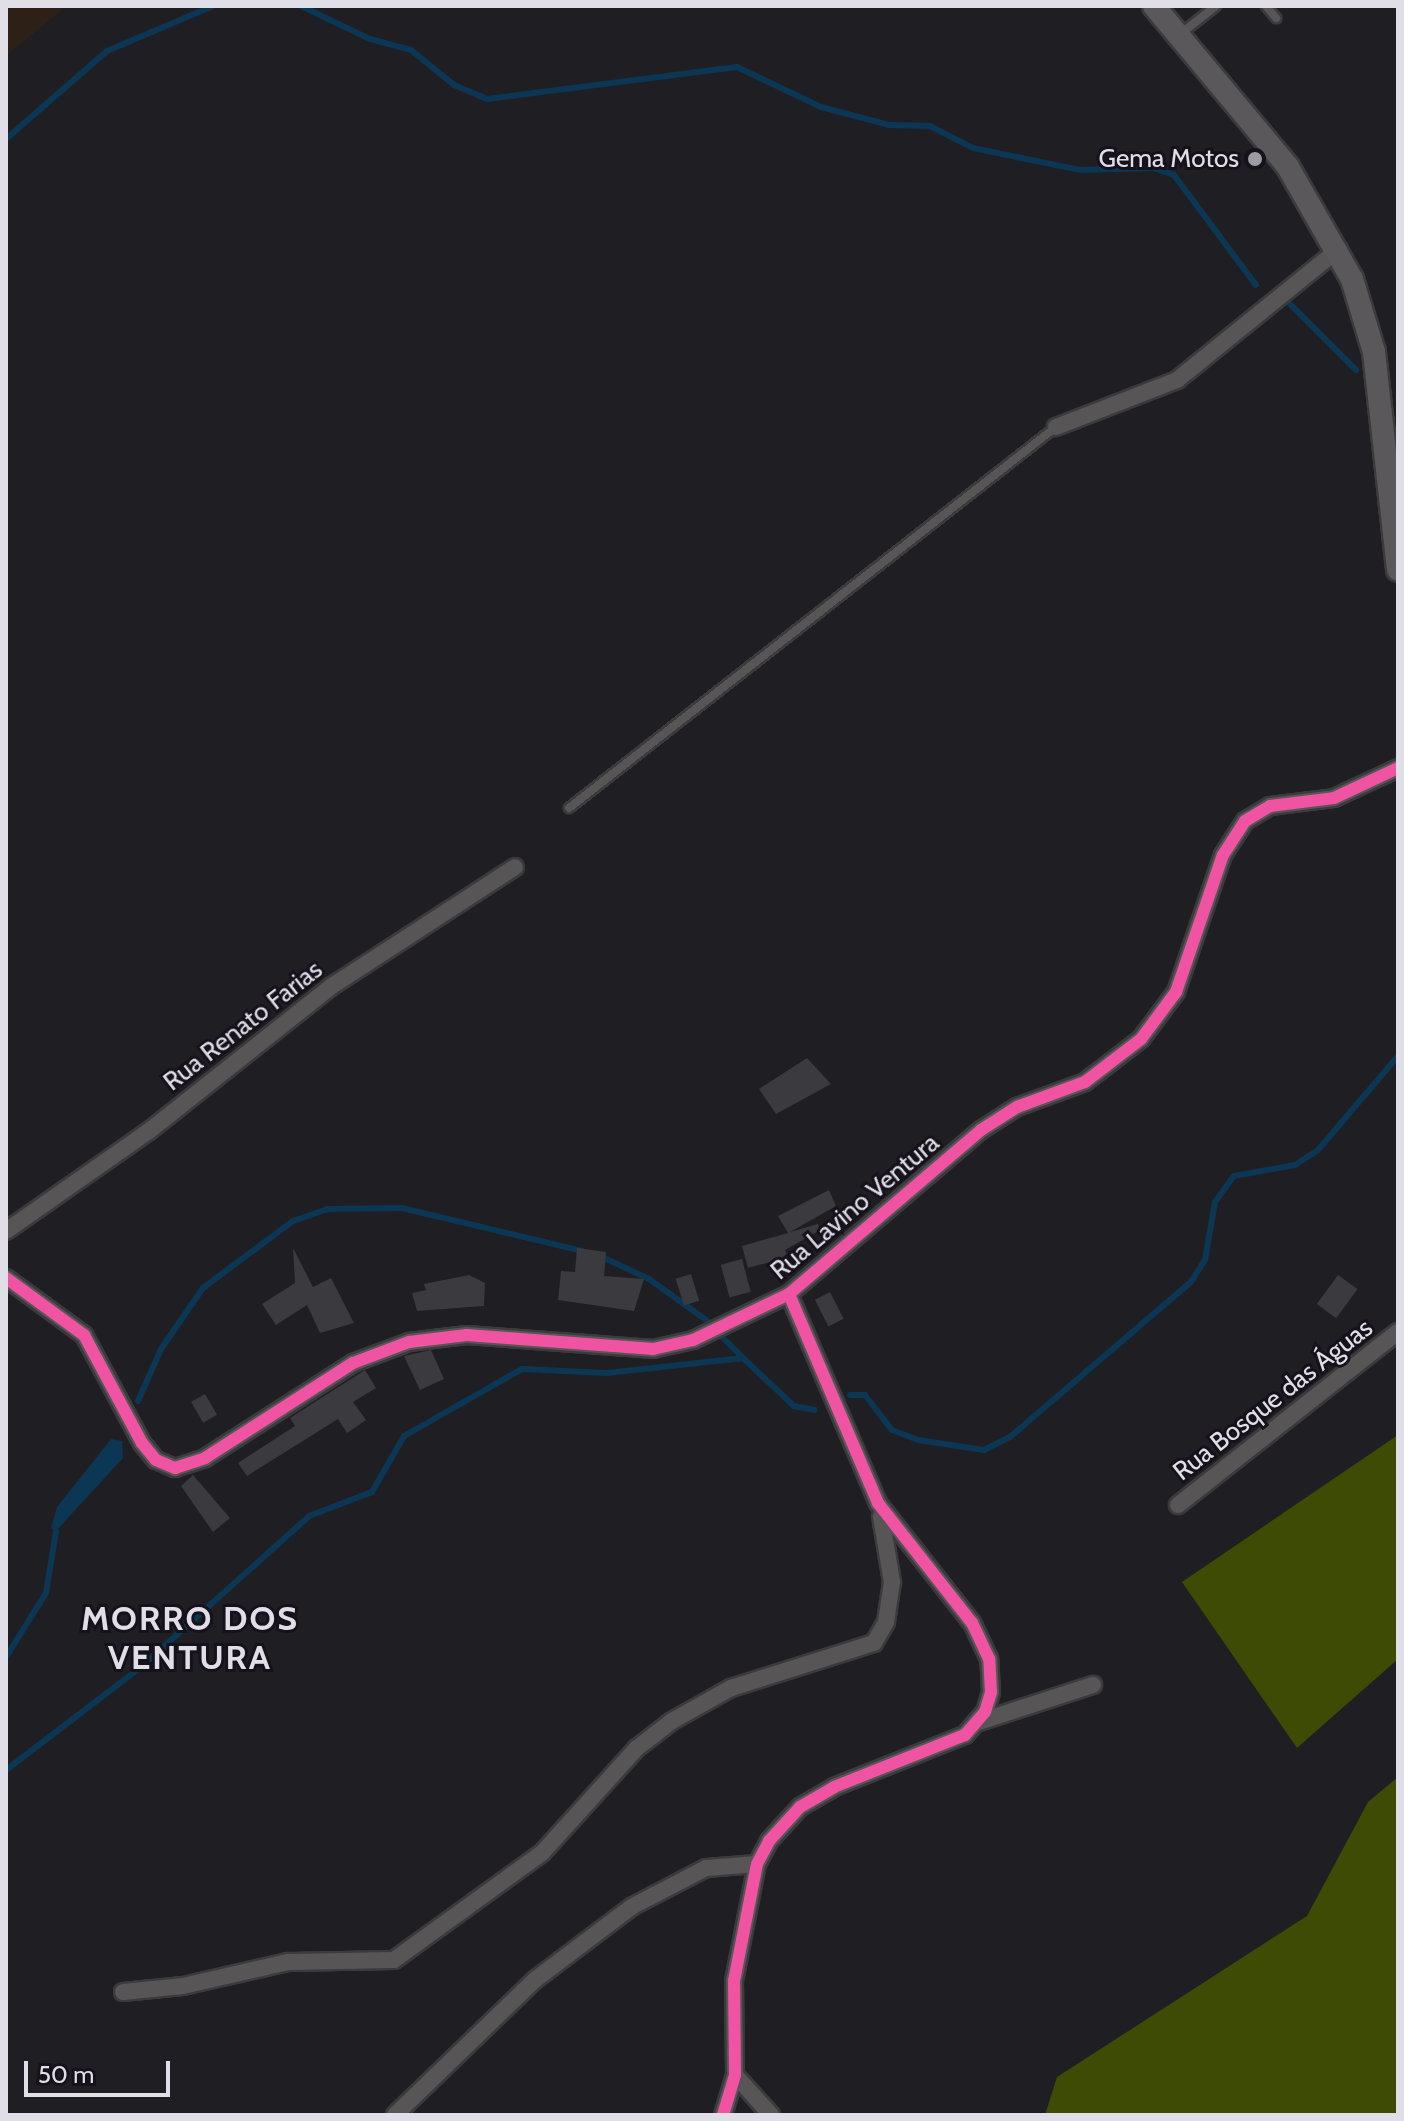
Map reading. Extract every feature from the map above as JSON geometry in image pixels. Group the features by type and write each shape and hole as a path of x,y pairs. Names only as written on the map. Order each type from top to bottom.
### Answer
{"main road":[{"path":"1154,6 1288,167 1339,249 1374,352 1398,570"}],"street":[{"path":"1056,427 1177,380 1339,249"},
{"name":"Rua Lavino Ventura","path":"6,1278 84,1335 142,1443 156,1460 175,1468 205,1458 353,1363 409,1342 467,1335 662,1348 789,1294 981,1130 1017,1107 1085,1082 1153,1027 1182,978 1223,855 1245,821 1270,806 1334,798 1398,768"},
{"name":"Rua Renato Farias","path":"6,1231 149,1131 368,960 515,867"},
{"path":"123,1992 183,1986 288,1962 368,1965 394,1960 542,1853 637,1748 672,1721 731,1688 874,1643 886,1622 892,1573 878,1503 789,1294"},
{"name":"Rua Bosque das Águas","path":"1178,1505 1398,1332"},
{"path":"878,1503 961,1607 986,1650 991,1692 979,1722"},
{"path":"723,2115 735,2075 734,1981 757,1864 800,1807 954,1742 979,1722 1093,1685"},
{"path":"395,2115 536,1979 633,1906 706,1868 757,1864"},
{"path":"735,2075 771,2115"}],"lane":[{"path":"1178,36 1216,6"},
{"path":"1266,6 1276,18"},
{"path":"569,808 1056,427"}],"shaded area":[{"path":"6,6 67,6 6,56"}],"green space":[{"path":"1398,1435 1398,1659 1297,1748 1182,1582"},
{"path":"1398,1777 1398,2115 1045,2115 1057,2077 1307,1916 1368,1802"}],"water":[{"path":"111,1439 122,1441 123,1458 56,1531 51,1528 57,1507"}],"building":[{"path":"807,1058 831,1084 776,1114 759,1089"},
{"path":"829,1190 836,1206 790,1232 818,1224 820,1230 785,1250 788,1257 748,1268 742,1246 788,1233 778,1216"},
{"path":"293,1248 313,1287 331,1278 354,1323 320,1333 307,1305 276,1325 262,1304 295,1283"},
{"path":"577,1248 606,1252 604,1276 644,1279 634,1311 558,1300 561,1271 575,1272"},
{"path":"742,1259 751,1292 730,1298 721,1265"},
{"path":"691,1274 699,1301 684,1305 676,1279"},
{"path":"469,1275 485,1283 484,1306 417,1311 412,1293 426,1290 424,1284"},
{"path":"1338,1275 1357,1289 1336,1318 1317,1304"},
{"path":"830,1292 844,1319 828,1326 815,1300"},
{"path":"431,1350 444,1379 420,1390 404,1356"},
{"path":"365,1370 376,1388 353,1402 366,1420 347,1433 338,1419 247,1476 238,1463 295,1426 290,1418"},
{"path":"205,1394 217,1415 203,1423 191,1402"},
{"path":"193,1475 230,1518 213,1532 181,1486"}],"waterway":[{"path":"6,139 107,51 213,6"},
{"path":"301,6 370,39 411,50 454,85 487,99 737,67 821,107 889,125 930,126 973,148 1080,170 1153,168 1174,175 1256,285"},
{"path":"1289,303 1356,370"},
{"path":"850,1395 865,1395 892,1430 918,1440 984,1450 1010,1437 1191,1282 1205,1260 1215,1202 1234,1176 1295,1165 1318,1150 1398,1056"},
{"path":"138,1401 161,1349 203,1288 293,1221 327,1209 402,1208 582,1251"},
{"path":"600,1256 649,1279 709,1322"},
{"path":"721,1336 743,1358"},
{"path":"6,1770 141,1667 309,1516 372,1492 404,1436 522,1369 607,1373 743,1358 794,1406 815,1410"},
{"path":"6,1657 46,1593 56,1531"}],"cycle path":[{"path":"6,1278 84,1335 142,1443 156,1460 175,1468 205,1458 353,1363 409,1342 467,1335 653,1349 693,1340 789,1294 981,1130 1017,1107 1085,1082 1141,1039 1176,992 1223,855 1245,821 1270,806 1334,798 1398,768"},
{"path":"723,2115 735,2075 734,1981 757,1864 769,1841 800,1807 834,1787 965,1735 985,1712 991,1692 989,1659 972,1623 878,1503 789,1294"}],"place":[{"name":"Gema Motos","path":"1255,159"}],"district":[{"name":"MORRO DOS VENTURA","path":"190,1638"}]}
